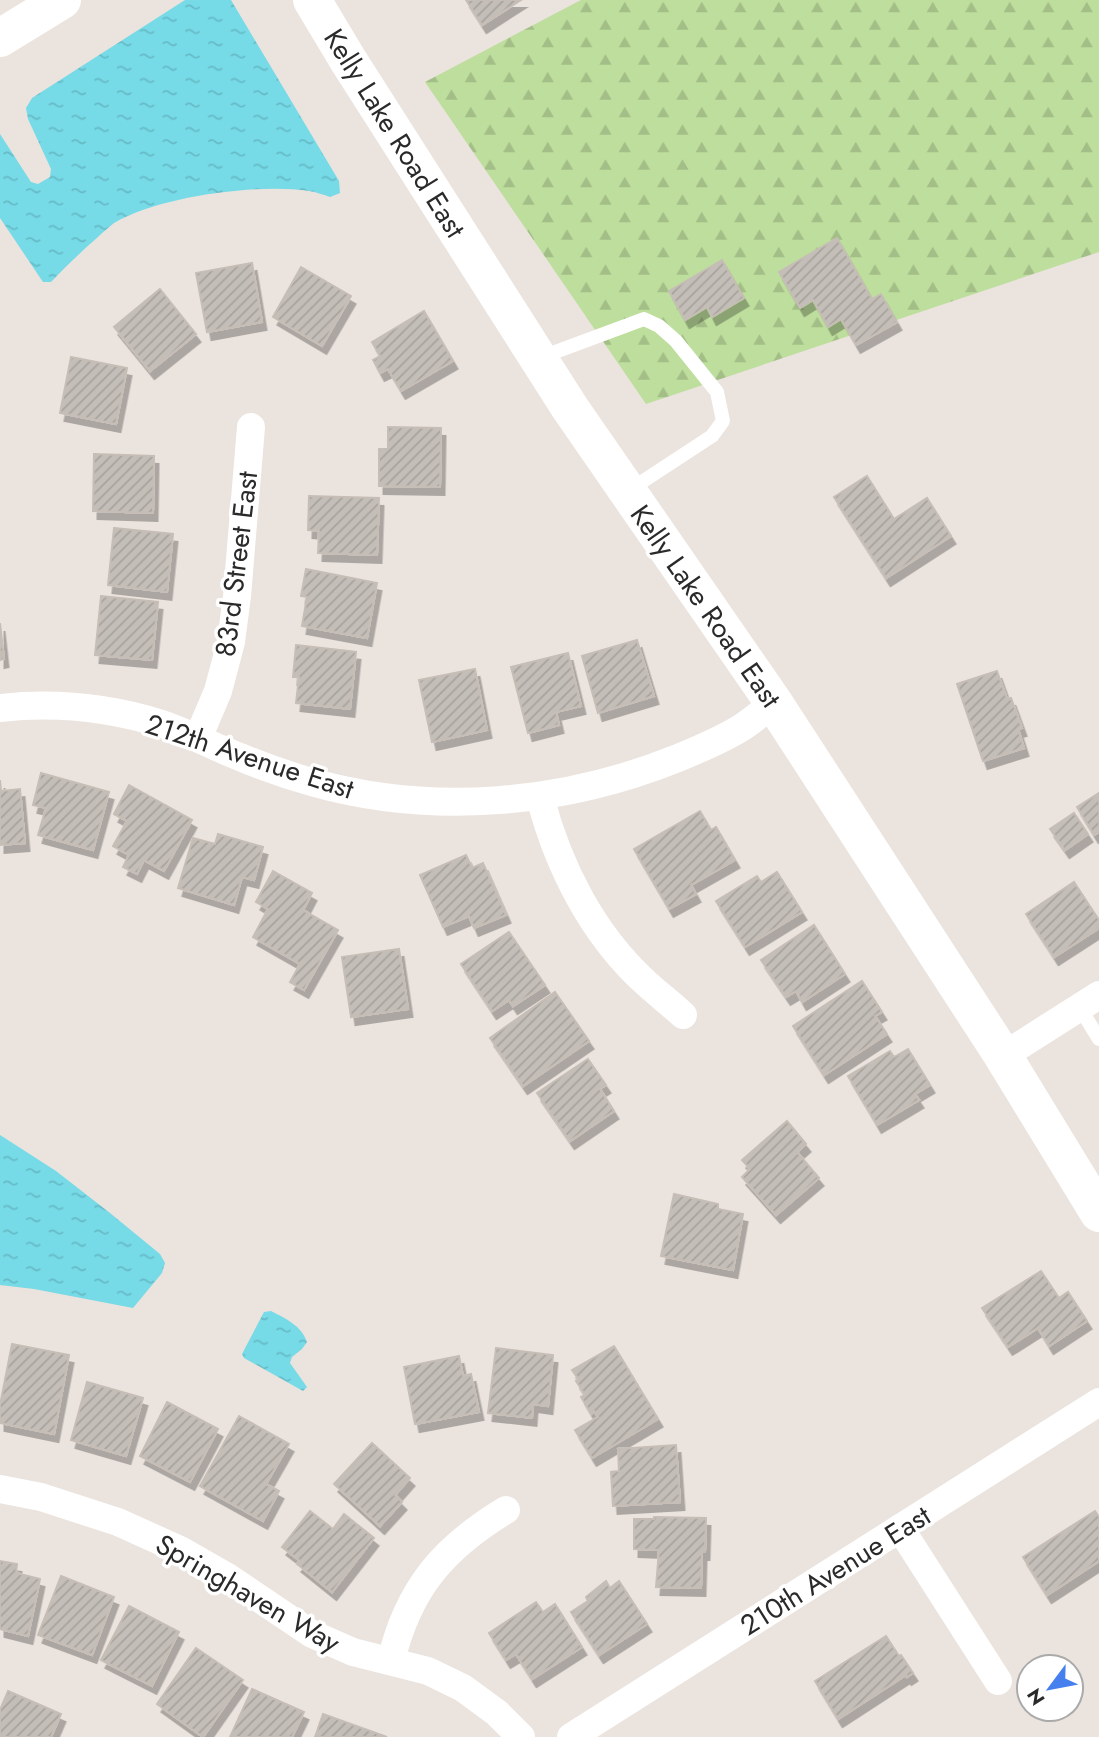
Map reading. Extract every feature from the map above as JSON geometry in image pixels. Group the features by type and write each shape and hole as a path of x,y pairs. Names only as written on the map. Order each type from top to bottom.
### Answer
{"street":[{"path":"0,38 62,0"},
{"name":"Kelly Lake Road East","path":"312,0 570,408 774,703 1003,1056 1099,1213"},
{"name":"83rd Street East","path":"198,738 218,691 231,642 251,427"},
{"name":"212th Avenue East","path":"0,708 59,706 108,711 162,724 241,758 316,783 413,800 482,802 540,797 598,785 657,767 701,749 744,726 774,703"},
{"path":"540,797 560,859 580,900 613,948 644,982 683,1015"},
{"path":"1003,1056 1089,1002"},
{"name":"210th Avenue East","path":"571,1737 1099,1402"},
{"name":"Springhaven Way","path":"0,1489 41,1497 118,1522 180,1550 312,1634 352,1652 428,1671 463,1688 497,1713 521,1737"},
{"path":"391,1661 396,1638 413,1600 430,1574 453,1548 480,1526 506,1510"},
{"path":"900,1528 998,1681"}],"lane":[{"path":"538,358 644,319 659,326 676,341 717,392 723,421 712,436 627,491"},
{"path":"1089,1002 1099,1039"}],"green space":[{"path":"581,0 1099,0 1099,252 646,404 425,82"}],"water":[{"path":"185,0 231,0 339,181 340,193 330,197 312,191 288,189 237,190 156,205 114,223 51,282 43,282 0,218 0,134 31,182 38,184 50,177 51,169 28,119 26,108 32,98"},
{"path":"0,1135 56,1171 160,1254 165,1263 162,1273 133,1308 0,1285"},
{"path":"271,1311 297,1327 307,1342 292,1357 290,1363 307,1387 303,1391 244,1358 242,1354 264,1312"}],"building":[{"path":"466,0 521,0 482,25"},
{"path":"837,238 872,299 881,294 897,322 856,345 841,319 828,327 813,300 800,308 779,272"},
{"path":"722,260 744,298 712,317 707,307 685,320 669,291"},
{"path":"252,263 262,322 207,332 196,273"},
{"path":"301,267 351,296 322,346 273,317"},
{"path":"160,289 196,334 150,371 114,327"},
{"path":"424,311 453,361 401,391 388,369 380,373 373,360 380,356 372,342"},
{"path":"71,357 127,368 116,424 60,413"},
{"path":"388,427 441,428 440,487 379,486 379,449 388,449"},
{"path":"94,454 154,456 153,513 93,511"},
{"path":"867,476 894,519 927,498 951,536 886,578 834,497"},
{"path":"309,496 379,498 377,555 318,553 319,531 308,530"},
{"path":"114,528 173,534 167,592 108,585"},
{"path":"306,569 377,583 367,638 302,626 307,597 301,596"},
{"path":"101,596 158,602 152,660 95,655"},
{"path":"0,623 4,659 0,660"},
{"path":"637,640 654,696 598,713 582,656"},
{"path":"296,645 356,652 350,709 296,703 299,677 293,677"},
{"path":"568,653 581,706 556,712 559,725 528,733 511,667"},
{"path":"475,669 487,730 432,742 419,680"},
{"path":"997,671 1022,728 1018,729 1024,748 983,761 957,684"},
{"path":"41,773 109,792 93,850 38,835 46,808 33,805"},
{"path":"0,780 1,791 20,789 25,843 0,845"},
{"path":"129,785 192,820 164,871 144,860 137,874 123,867 129,855 113,846 127,821 114,814"},
{"path":"1099,793 1099,832 1094,835 1077,807"},
{"path":"700,811 711,830 716,827 735,860 691,885 696,894 669,909 634,849"},
{"path":"1074,813 1088,834 1065,850 1050,829"},
{"path":"218,834 263,847 254,880 242,877 234,905 178,888 193,838 215,844"},
{"path":"466,855 472,868 483,863 506,915 474,928 469,916 443,927 420,875"},
{"path":"273,871 312,893 303,910 338,930 304,990 290,982 300,964 253,937 268,909 256,902"},
{"path":"777,872 802,912 745,947 716,901 757,876 761,882"},
{"path":"1074,882 1099,920 1099,928 1054,957 1026,914"},
{"path":"814,925 845,974 802,1002 796,991 786,997 761,960"},
{"path":"509,932 545,985 513,1006 509,1000 492,1011 461,964"},
{"path":"399,949 408,1009 351,1017 342,957"},
{"path":"862,981 882,1012 875,1016 887,1034 824,1075 793,1026"},
{"path":"555,992 589,1041 523,1086 490,1038"},
{"path":"908,1049 930,1085 915,1094 919,1100 877,1125 848,1076 890,1051 894,1057"},
{"path":"588,1059 606,1085 600,1089 614,1111 570,1141 537,1093"},
{"path":"787,1121 806,1144 797,1152 819,1178 776,1215 742,1177 750,1169 742,1160"},
{"path":"674,1194 718,1204 718,1209 743,1214 733,1270 661,1256"},
{"path":"1041,1271 1059,1298 1068,1292 1087,1321 1049,1346 1038,1328 1008,1347 982,1308"},
{"path":"12,1344 69,1355 54,1434 0,1423 0,1405"},
{"path":"614,1346 658,1419 592,1458 575,1430 598,1417 594,1411 591,1414 581,1397 585,1395 572,1370"},
{"path":"496,1348 553,1355 548,1406 533,1404 532,1418 488,1413"},
{"path":"459,1356 463,1376 471,1374 479,1412 415,1424 404,1367"},
{"path":"87,1382 143,1398 126,1456 71,1440"},
{"path":"167,1402 218,1429 190,1482 140,1456"},
{"path":"239,1416 289,1444 266,1484 279,1491 263,1521 200,1486"},
{"path":"372,1443 410,1478 395,1495 402,1502 380,1526 334,1484"},
{"path":"676,1445 680,1502 613,1506 611,1472 619,1471 618,1449"},
{"path":"310,1511 333,1529 344,1514 374,1538 332,1592 297,1564 300,1561 282,1547"},
{"path":"1095,1511 1099,1517 1099,1561 1047,1595 1023,1557"},
{"path":"706,1518 701,1588 656,1587 659,1550 634,1549 634,1519"},
{"path":"0,1561 17,1564 16,1573 40,1579 28,1636 0,1629"},
{"path":"61,1576 114,1597 92,1655 38,1635"},
{"path":"606,1581 610,1588 619,1581 647,1624 599,1655 571,1612 588,1601 586,1597"},
{"path":"536,1602 543,1612 555,1604 582,1647 532,1679 516,1654 506,1660 489,1633"},
{"path":"129,1606 179,1632 152,1686 101,1660"},
{"path":"886,1636 913,1673 838,1719 815,1681"},
{"path":"196,1648 243,1680 203,1737 157,1704"},
{"path":"252,1689 304,1712 292,1737 230,1737"},
{"path":"8,1691 61,1714 51,1737 0,1737 0,1710"},
{"path":"323,1714 387,1737 315,1737"}]}
